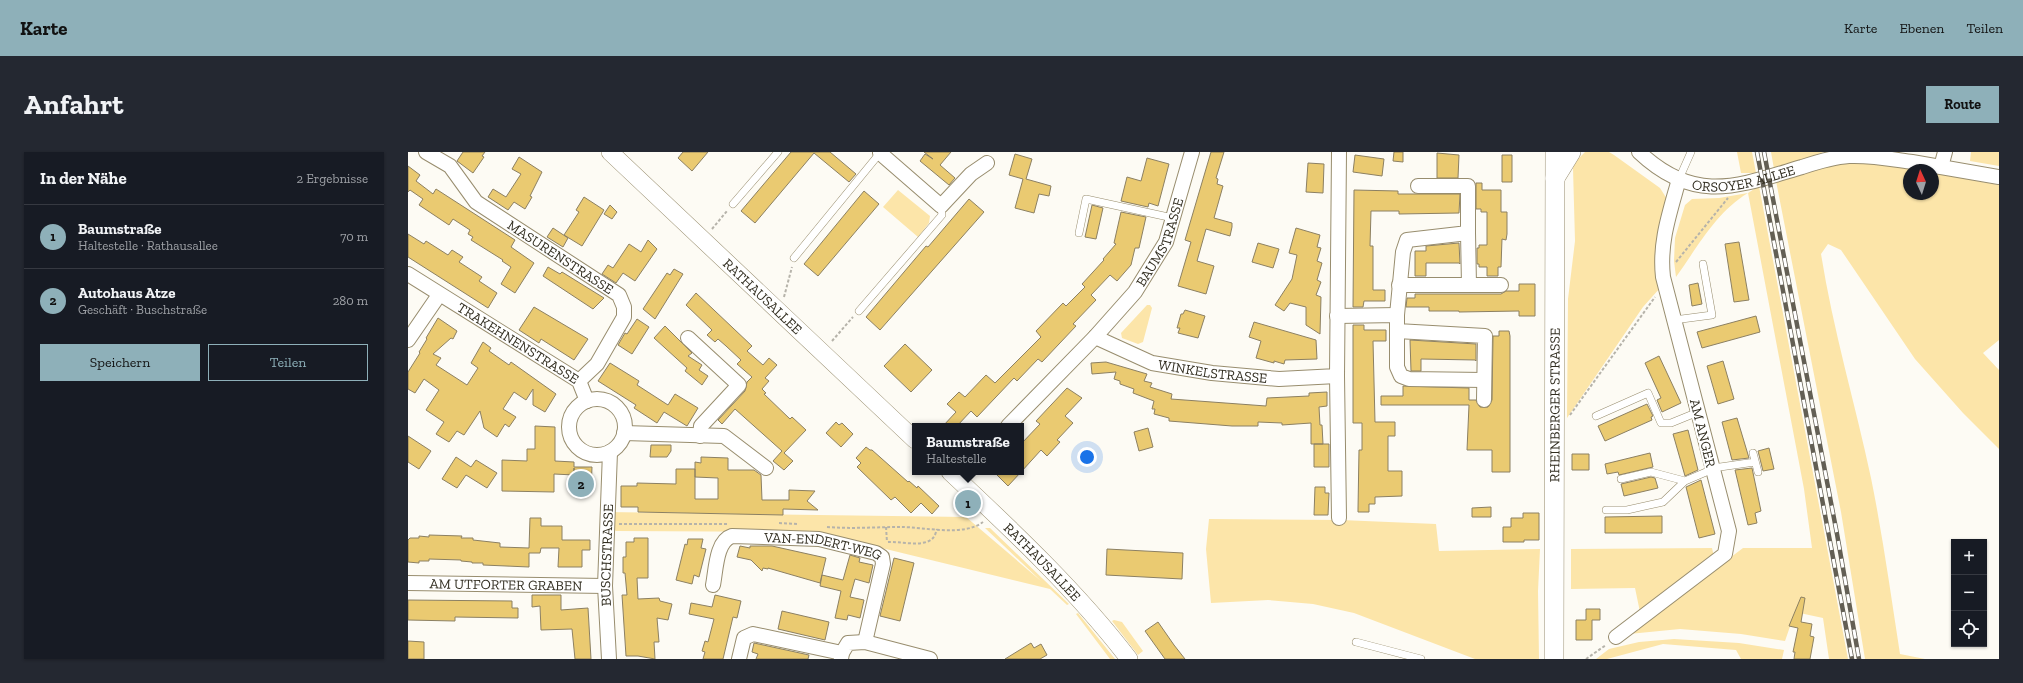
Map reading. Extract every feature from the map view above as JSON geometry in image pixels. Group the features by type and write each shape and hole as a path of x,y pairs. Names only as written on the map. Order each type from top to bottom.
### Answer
{"main road":[{"name":"RHEINBERGER STRASSE","path":"1554,659 1555,152"},
{"path":"1555,178 1571,152"}],"street":[{"name":"MASURENSTRASSE","path":"426,152 450,166 476,202 619,295 624,307 624,318 597,364 579,381"},
{"name":"RATHAUSALLEE","path":"610,152 912,437"},
{"path":"881,152 941,206 971,174 988,163"},
{"name":"BAUMSTRASSE","path":"1011,423 1095,337 1135,292 1166,242 1192,152"},
{"path":"1339,152 1337,316 1339,518"},
{"name":"ORSOYER ALLEE","path":"1639,152 1658,168 1679,179 1701,186 1724,187 1739,185 1822,160 1848,156 1872,156 1999,177"},
{"path":"1941,167 1945,152"},
{"name":"AM ANGER","path":"1616,637 1725,554 1729,531 1664,282 1662,247 1664,232 1679,179"},
{"path":"1418,186 1468,186 1469,285"},
{"path":"1468,233 1407,240 1403,252 1399,285 1397,315 1397,367 1401,376 1409,379 1484,380"},
{"name":"TRAKEHNENSTRASSE","path":"408,274 439,295 579,381 587,401"},
{"path":"1399,285 1501,285"},
{"path":"408,340 439,295"},
{"path":"1337,316 1397,315"},
{"path":"1397,331 1485,336 1484,400"},
{"name":"WINKELSTRASSE","path":"1095,337 1152,363 1212,373 1279,379 1337,376"},
{"path":"688,338 739,385 701,426 700,436"},
{"path":"597,399 606,401 615,406 621,414 624,423 624,433 621,441 610,452 592,455 576,446 571,439 569,430 570,421 573,412 587,401 597,399"},
{"path":"624,433 724,436 766,468"},
{"name":"BUSCHSTRASSE","path":"609,659 605,586 610,452"},
{"name":"RATHAUSALLEE","path":"958,475 1105,628 1129,659"},
{"name":"VAN-ENDERT-WEG","path":"713,585 721,544 727,538 732,536 800,537 819,539 876,553 882,556 883,564 865,642"},
{"name":"AM UTFORTER GRABEN","path":"408,583 605,586"},
{"path":"739,659 744,638 753,634 841,656 848,643 865,642 930,659"}],"lane":[{"path":"733,204 778,152"},
{"path":"794,258 881,152"},
{"path":"1679,179 1691,152"},
{"path":"1078,233 1086,199 1173,218"},
{"path":"859,310 942,214 941,206"},
{"path":"1674,320 1712,315 1703,264"},
{"path":"1596,416 1648,393 1661,422 1671,423 1698,412"},
{"path":"1753,453 1758,472"},
{"path":"1606,510 1627,510 1663,502 1685,481 1713,469 1755,462"},
{"path":"1621,479 1651,472 1685,481"},
{"path":"1356,642 1420,659"}],"path":[{"path":"1568,419 1658,293 1664,282 1739,185"},
{"path":"711,230 733,204"},
{"path":"783,299 794,258"},
{"path":"830,344 859,310"},
{"path":"882,556 888,542 886,527"},
{"path":"888,542 913,544 927,542 933,539 937,529"},
{"path":"1586,659 1616,637"}],"shaded area":[{"path":"1585,152 1609,152 1660,188 1667,199 1660,288 1643,307 1567,418 1568,299 1575,241 1573,168 1576,161"},
{"path":"1737,152 1752,152 1756,173 1741,173"},
{"path":"1771,152 1824,152 1774,169"},
{"path":"1971,152 1999,152 1999,166 1970,161"},
{"path":"1850,162 1878,163 1903,168 1903,200 1939,200 1939,174 1999,185 1999,340 1983,353 1999,370 1999,449 1963,413 1915,359 1841,250 1828,244 1821,254 1838,338 1871,478 1900,654 1925,659 1865,659 1841,512 1776,181 1833,164"},
{"path":"1759,186 1848,659 1829,659 1823,618 1795,612 1785,641 1741,634 1680,629 1629,634 1743,548 1812,548 1804,489 1748,193"},
{"path":"898,190 930,216 929,223 918,237 883,207"},
{"path":"1748,193 1726,210 1717,220 1676,277 1674,261 1675,238 1685,205 1692,199 1719,198"},
{"path":"1147,305 1150,305 1152,308 1143,342 1138,344 1122,338 1121,333"},
{"path":"607,512 966,517 1041,581 985,528 990,528 1069,604 1067,605 1050,589 816,532 616,531 606,524"},
{"path":"1209,519 1341,520 1436,524 1439,551 1540,549 1538,591 1539,659 1475,659 1354,613 1313,604 1268,600 1211,603 1206,549"},
{"path":"1712,548 1714,557 1640,612 1635,588 1571,589 1571,549"},
{"path":"1078,613 1115,659 1110,659 1076,614"},
{"path":"1112,621 1122,622 1143,651 1138,655"},
{"path":"1674,639 1739,643 1784,650 1782,659 1741,659 1736,650 1663,644 1607,659 1596,659 1609,649 1639,642"}],"building":[{"path":"463,152 485,152 482,156 484,157 473,173 457,161"},
{"path":"683,152 708,152 692,171 678,158"},
{"path":"791,152 830,152 856,174 849,182 814,153 755,223 741,211"},
{"path":"924,152 951,152 940,165 955,178 949,185 920,161 925,154 933,159"},
{"path":"1211,152 1224,152 1216,178 1218,179 1217,184 1223,186 1214,218 1232,223 1232,227 1230,236 1206,229 1197,261 1214,266 1206,294 1178,286 1191,242 1185,240"},
{"path":"1394,152 1403,152 1403,162 1393,161"},
{"path":"1437,153 1459,155 1458,178 1437,178"},
{"path":"1015,154 1032,159 1026,179 1051,186 1049,196 1039,194 1034,213 1015,208 1023,179 1009,175"},
{"path":"1355,155 1384,159 1382,176 1353,172"},
{"path":"1502,155 1512,155 1512,182 1502,182"},
{"path":"519,157 542,172 530,196 532,197 525,209 514,202 508,210 488,197 493,189 506,197 521,174 512,169"},
{"path":"1147,158 1169,164 1158,206 1149,203 1148,207 1121,201 1127,177 1141,181"},
{"path":"1308,163 1324,164 1323,193 1306,192"},
{"path":"408,166 420,175 416,181 433,194 436,189 515,240 511,247 534,263 515,293 501,284 511,267 502,261 503,260 471,240 473,237 468,234 470,230 453,219 449,225 419,205 423,199 410,190 408,192"},
{"path":"1476,183 1482,183 1482,190 1501,190 1501,212 1507,212 1507,234 1506,240 1502,239 1501,267 1498,267 1498,276 1487,276 1487,267 1479,267 1479,264 1477,264 1477,248 1479,248 1479,245 1487,245 1487,212 1481,212 1481,209 1476,209"},
{"path":"1354,190 1398,191 1398,194 1460,194 1459,213 1399,214 1399,211 1371,211 1370,246 1373,246 1373,290 1385,290 1385,301 1364,301 1363,307 1353,307"},
{"path":"864,191 879,204 818,276 804,264"},
{"path":"584,197 604,210 582,246 564,235 579,212 576,210"},
{"path":"969,199 984,212 880,330 866,317 926,246 928,247"},
{"path":"610,205 617,212 612,219 604,214"},
{"path":"1092,205 1103,208 1096,239 1085,237"},
{"path":"1121,212 1146,217 1139,248 1135,248 1131,265 1117,281 1110,275 1091,295 1096,300 1073,324 1076,326 1042,362 1038,359 1017,381 1014,378 977,417 971,411 960,423 946,423 956,412 947,404 959,392 965,397 986,375 995,383 1041,337 1036,331 1063,303 1066,306 1085,287 1082,284 1104,260 1103,259 1116,244 1114,243"},
{"path":"553,228 568,238 563,247 547,237"},
{"path":"1296,228 1320,235 1317,247 1321,248 1317,261 1322,263 1317,280 1321,282 1316,295 1321,297 1320,334 1306,325 1306,307 1290,303 1284,311 1275,305 1292,279 1297,255 1289,253"},
{"path":"408,234 424,244 426,241 448,255 452,250 463,257 459,262 482,277 479,281 497,293 488,308 408,257"},
{"path":"648,240 657,249 635,281 623,273 616,283 602,274 608,265 613,268 629,244 641,252"},
{"path":"1739,242 1749,300 1734,302 1725,244"},
{"path":"1258,243 1279,249 1273,268 1252,262"},
{"path":"1459,243 1460,264 1426,263 1426,276 1415,276 1415,251 1426,251 1426,246"},
{"path":"548,267 560,274 562,272 604,298 593,309 543,276"},
{"path":"674,269 683,274 655,319 643,309 667,273 670,275"},
{"path":"1698,283 1702,304 1692,306 1689,285"},
{"path":"1519,284 1535,284 1535,316 1519,316 1519,311 1429,311 1429,307 1406,307 1407,298 1415,298 1415,294 1501,294 1506,291 1519,291"},
{"path":"696,293 752,346 747,351 763,365 769,358 777,365 765,378 769,381 762,389 766,393 764,394 790,419 792,417 806,430 784,453 793,461 784,470 773,461 782,451 735,409 722,424 718,420 745,391 747,382 752,377 737,364 741,360 726,346 718,339 715,342 707,335 712,330 686,305"},
{"path":"534,307 588,339 574,360 541,339 539,343 519,330"},
{"path":"1185,310 1205,316 1198,338 1178,333 1180,328 1177,328 1181,314 1183,314"},
{"path":"1756,316 1760,332 1702,348 1697,332"},
{"path":"438,318 457,331 453,339 451,338 433,354 441,358 436,365 467,385 478,368 471,363 483,342 491,348 489,351 509,365 511,362 556,394 545,412 533,405 533,389 526,400 514,392 503,409 516,417 509,427 505,424 497,437 484,428 480,411 464,435 457,431 449,442 436,434 444,422 426,410 439,390 424,379 415,393 408,389 408,372 420,353 419,352 427,339 426,338"},
{"path":"637,319 649,327 632,354 618,345 625,333 627,334"},
{"path":"1254,322 1316,340 1317,359 1285,360 1284,364 1256,358 1261,341 1249,337"},
{"path":"1353,325 1364,325 1364,330 1386,330 1386,341 1373,341 1375,422 1395,422 1395,436 1388,436 1388,471 1402,471 1402,496 1375,497 1375,504 1369,504 1369,512 1358,512 1359,450 1362,450 1362,423 1353,423"},
{"path":"665,326 692,353 688,356 702,365 699,370 708,376 702,385 685,371 687,368 654,338"},
{"path":"1499,331 1509,331 1510,336 1510,472 1492,472 1492,450 1467,450 1469,405 1381,405 1381,396 1403,396 1403,386 1469,388 1469,400 1476,400 1480,407 1488,407 1492,400 1493,336 1499,336"},
{"path":"1410,340 1476,344 1476,361 1421,359 1421,371 1411,371"},
{"path":"905,344 932,370 911,392 884,366"},
{"path":"1659,356 1681,403 1662,412 1657,400 1661,398 1645,363"},
{"path":"1723,361 1734,399 1718,404 1707,366"},
{"path":"1106,362 1147,374 1144,381 1152,383 1150,387 1172,394 1171,399 1266,406 1267,398 1309,396 1309,393 1327,392 1327,406 1319,407 1323,444 1311,444 1311,423 1282,425 1282,423 1258,422 1258,426 1232,426 1169,421 1169,418 1154,414 1155,409 1152,409 1154,401 1133,393 1134,389 1120,384 1120,381 1114,379 1116,372 1092,374 1091,363"},
{"path":"610,363 639,381 637,385 668,405 675,394 698,408 687,426 664,412 657,423 634,408 636,405 598,381"},
{"path":"1067,388 1082,398 1065,416 1073,423 1057,440 1060,442 1047,456 1041,450 1024,469 1024,441 1040,424 1036,421"},
{"path":"1647,404 1653,416 1651,417 1652,420 1605,441 1598,426"},
{"path":"1737,418 1749,458 1732,460 1722,422"},
{"path":"836,422 839,425 842,423 853,434 841,447 826,433"},
{"path":"535,426 555,427 555,461 574,462 574,467 592,467 591,491 574,491 574,475 554,474 554,492 502,491 502,460 527,461 527,449 535,449"},
{"path":"1148,428 1153,447 1139,451 1134,432"},
{"path":"1688,430 1698,470 1685,476 1673,434"},
{"path":"408,436 431,451 419,469 408,462"},
{"path":"1314,444 1329,444 1329,467 1314,467"},
{"path":"651,445 671,445 671,451 667,457 650,457"},
{"path":"866,447 872,450 908,482 909,481 917,488 918,486 939,506 932,514 921,503 911,513 895,497 891,500 857,467 861,463 856,458"},
{"path":"1769,448 1774,469 1763,471 1758,451"},
{"path":"1650,453 1653,467 1619,475 1618,472 1607,474 1605,464"},
{"path":"1572,454 1589,454 1589,470 1572,470"},
{"path":"456,457 471,467 476,460 497,473 487,488 466,475 457,488 442,479"},
{"path":"701,457 728,458 728,470 754,470 761,475 762,500 789,500 789,490 815,491 807,501 818,510 783,509 783,515 638,512 638,507 621,507 621,486 637,486 637,483 676,484 676,469 695,469 695,462 701,463","holes":["695,477 718,478 718,499 695,499"]},
{"path":"1752,468 1761,511 1755,513 1757,523 1748,525 1735,470"},
{"path":"997,475 1018,475 1008,486"},
{"path":"1651,477 1655,478 1658,488 1624,496 1621,484"},
{"path":"1701,480 1715,534 1699,538 1686,487"},
{"path":"1315,487 1325,487 1325,493 1329,493 1328,515 1314,515"},
{"path":"1491,507 1491,517 1472,517 1472,508"},
{"path":"1523,513 1539,513 1539,540 1503,542 1503,527 1511,527 1511,518 1523,518"},
{"path":"1662,516 1662,533 1605,533 1605,517"},
{"path":"530,518 541,518 541,526 562,526 562,540 590,540 590,550 582,550 582,567 558,567 559,548 541,548 540,553 529,553 529,567 483,565 483,563 472,563 461,560 429,559 429,561 419,561 419,563 408,562 408,540 410,538 419,538 419,536 462,536 461,538 473,538 473,540 500,543 500,547 529,548"},
{"path":"634,538 648,538 648,578 637,578 638,599 659,598 660,601 672,604 668,620 657,618 659,642 654,642 655,659 638,656 626,656 622,595 627,595 625,573 623,573 623,557 626,557 626,542 634,542"},
{"path":"688,539 703,539 701,548 706,549 699,577 694,575 692,584 676,580 685,544 687,545"},
{"path":"740,546 750,548 750,546 772,546 826,558 820,583 768,568 763,568 762,571 751,560 737,557"},
{"path":"1107,549 1183,553 1182,579 1106,575"},
{"path":"850,555 860,558 859,562 873,565 869,583 855,579 850,597 864,600 860,618 848,615 847,620 835,618 841,591 820,586 822,575 843,580"},
{"path":"894,558 914,563 900,621 880,616"},
{"path":"532,595 561,595 561,610 588,608 591,659 575,659 572,629 541,630 540,606 532,607"},
{"path":"715,595 741,601 737,618 733,617 723,659 703,659 705,652 702,651 705,641 708,642 714,619 689,614 691,603 712,607"},
{"path":"1801,597 1805,598 1801,622 1812,624 1810,636 1814,637 1810,659 1794,659 1795,652 1793,652 1798,628 1789,626"},
{"path":"408,600 512,601 512,608 518,608 518,618 455,617 455,621 408,620"},
{"path":"1586,609 1600,609 1600,620 1592,620 1592,640 1576,640 1576,620 1586,620"},
{"path":"782,611 829,622 825,640 778,629"},
{"path":"1158,622 1185,659 1165,659 1145,631"},
{"path":"408,641 424,642 424,659 408,659"},
{"path":"754,643 809,655 808,659 756,659 758,654 752,652"},
{"path":"1031,643 1034,648 1041,644 1047,655 1040,659 1005,659"}],"railway":[{"path":"1757,152 1852,659"},
{"path":"1764,152 1837,534 1859,659"}],"place":[{"name":"Autohaus Atze","path":"581,484"},
{"name":"Baumstraße","path":"968,503"}]}
